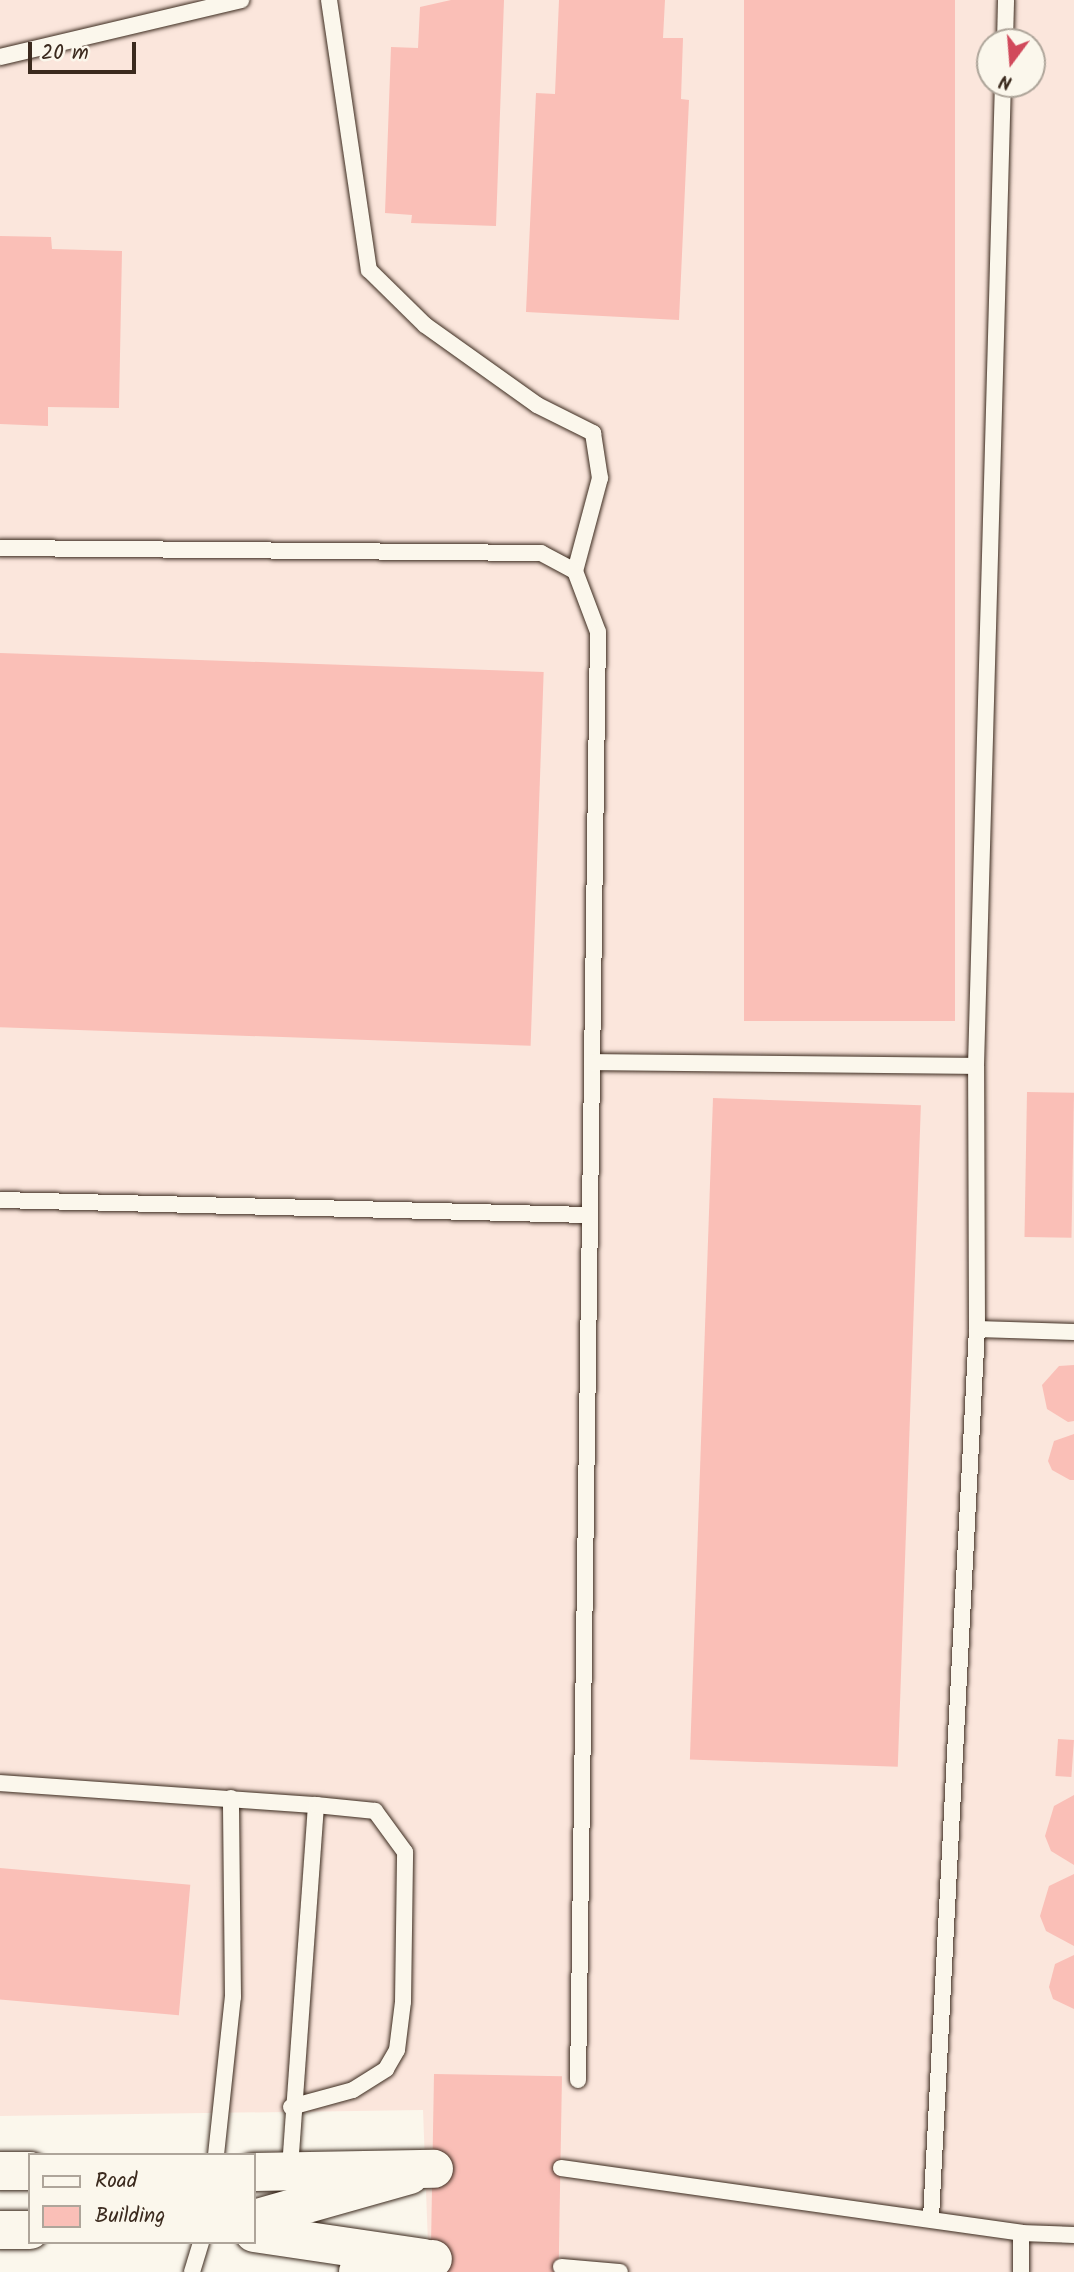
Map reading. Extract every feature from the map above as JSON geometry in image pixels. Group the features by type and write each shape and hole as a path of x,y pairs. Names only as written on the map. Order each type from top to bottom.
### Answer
{"main road":[{"path":"256,2218 434,2169 272,2172"},
{"path":"0,2171 28,2171"},
{"path":"0,2230 28,2230"},
{"path":"256,2233 433,2259 358,2272"}],"lane":[{"path":"0,57 241,0"},
{"path":"329,0 369,270 425,325 537,405 593,433 600,478 575,571 598,632 578,2080"},
{"path":"1005,28 1006,0"},
{"path":"931,2218 977,1329 976,1066 1003,98"},
{"path":"0,548 541,553 575,571"},
{"path":"592,1062 976,1066"},
{"path":"0,1200 588,1215"},
{"path":"977,1329 1074,1332"},
{"path":"0,1783 231,1798 375,1811 405,1852 403,2002 397,2050 386,2069 354,2090 291,2107"},
{"path":"216,2153 233,1997 231,1798"},
{"path":"272,2172 291,2107 316,1805"},
{"path":"561,2168 931,2218 1021,2234 1074,2235"},
{"path":"1021,2234 1021,2272"},
{"path":"192,2272 200,2244"},
{"path":"561,2267 620,2272"}],"shaded area":[{"path":"0,0 1074,0 1074,2272 429,2272 423,2110 0,2116"}],"building":[{"path":"451,0 504,0 496,226 411,223 412,215 385,213 391,47 418,48 420,7"},
{"path":"559,0 665,0 663,38 683,38 681,99 689,100 679,320 526,312 536,93 555,94"},
{"path":"744,0 955,0 955,1021 744,1021"},
{"path":"0,236 51,237 52,249 122,251 119,408 48,407 48,426 0,424"},
{"path":"0,653 544,672 531,1046 0,1027"},
{"path":"1027,1092 1074,1093 1071,1238 1024,1237"},
{"path":"713,1098 921,1105 898,1767 690,1760"},
{"path":"1074,1365 1074,1421 1068,1422 1047,1409 1042,1385 1059,1366"},
{"path":"1074,1434 1074,1480 1070,1480 1052,1470 1048,1461 1054,1441"},
{"path":"1058,1739 1074,1740 1071,1777 1055,1776"},
{"path":"1074,1795 1074,1865 1051,1851 1045,1836 1054,1806"},
{"path":"0,1868 190,1885 179,2015 0,2000"},
{"path":"1074,1874 1074,1946 1046,1931 1040,1916 1049,1886"},
{"path":"1074,1955 1074,2009 1053,1999 1049,1987 1055,1964"},
{"path":"434,2074 562,2076 559,2272 431,2272"}]}
